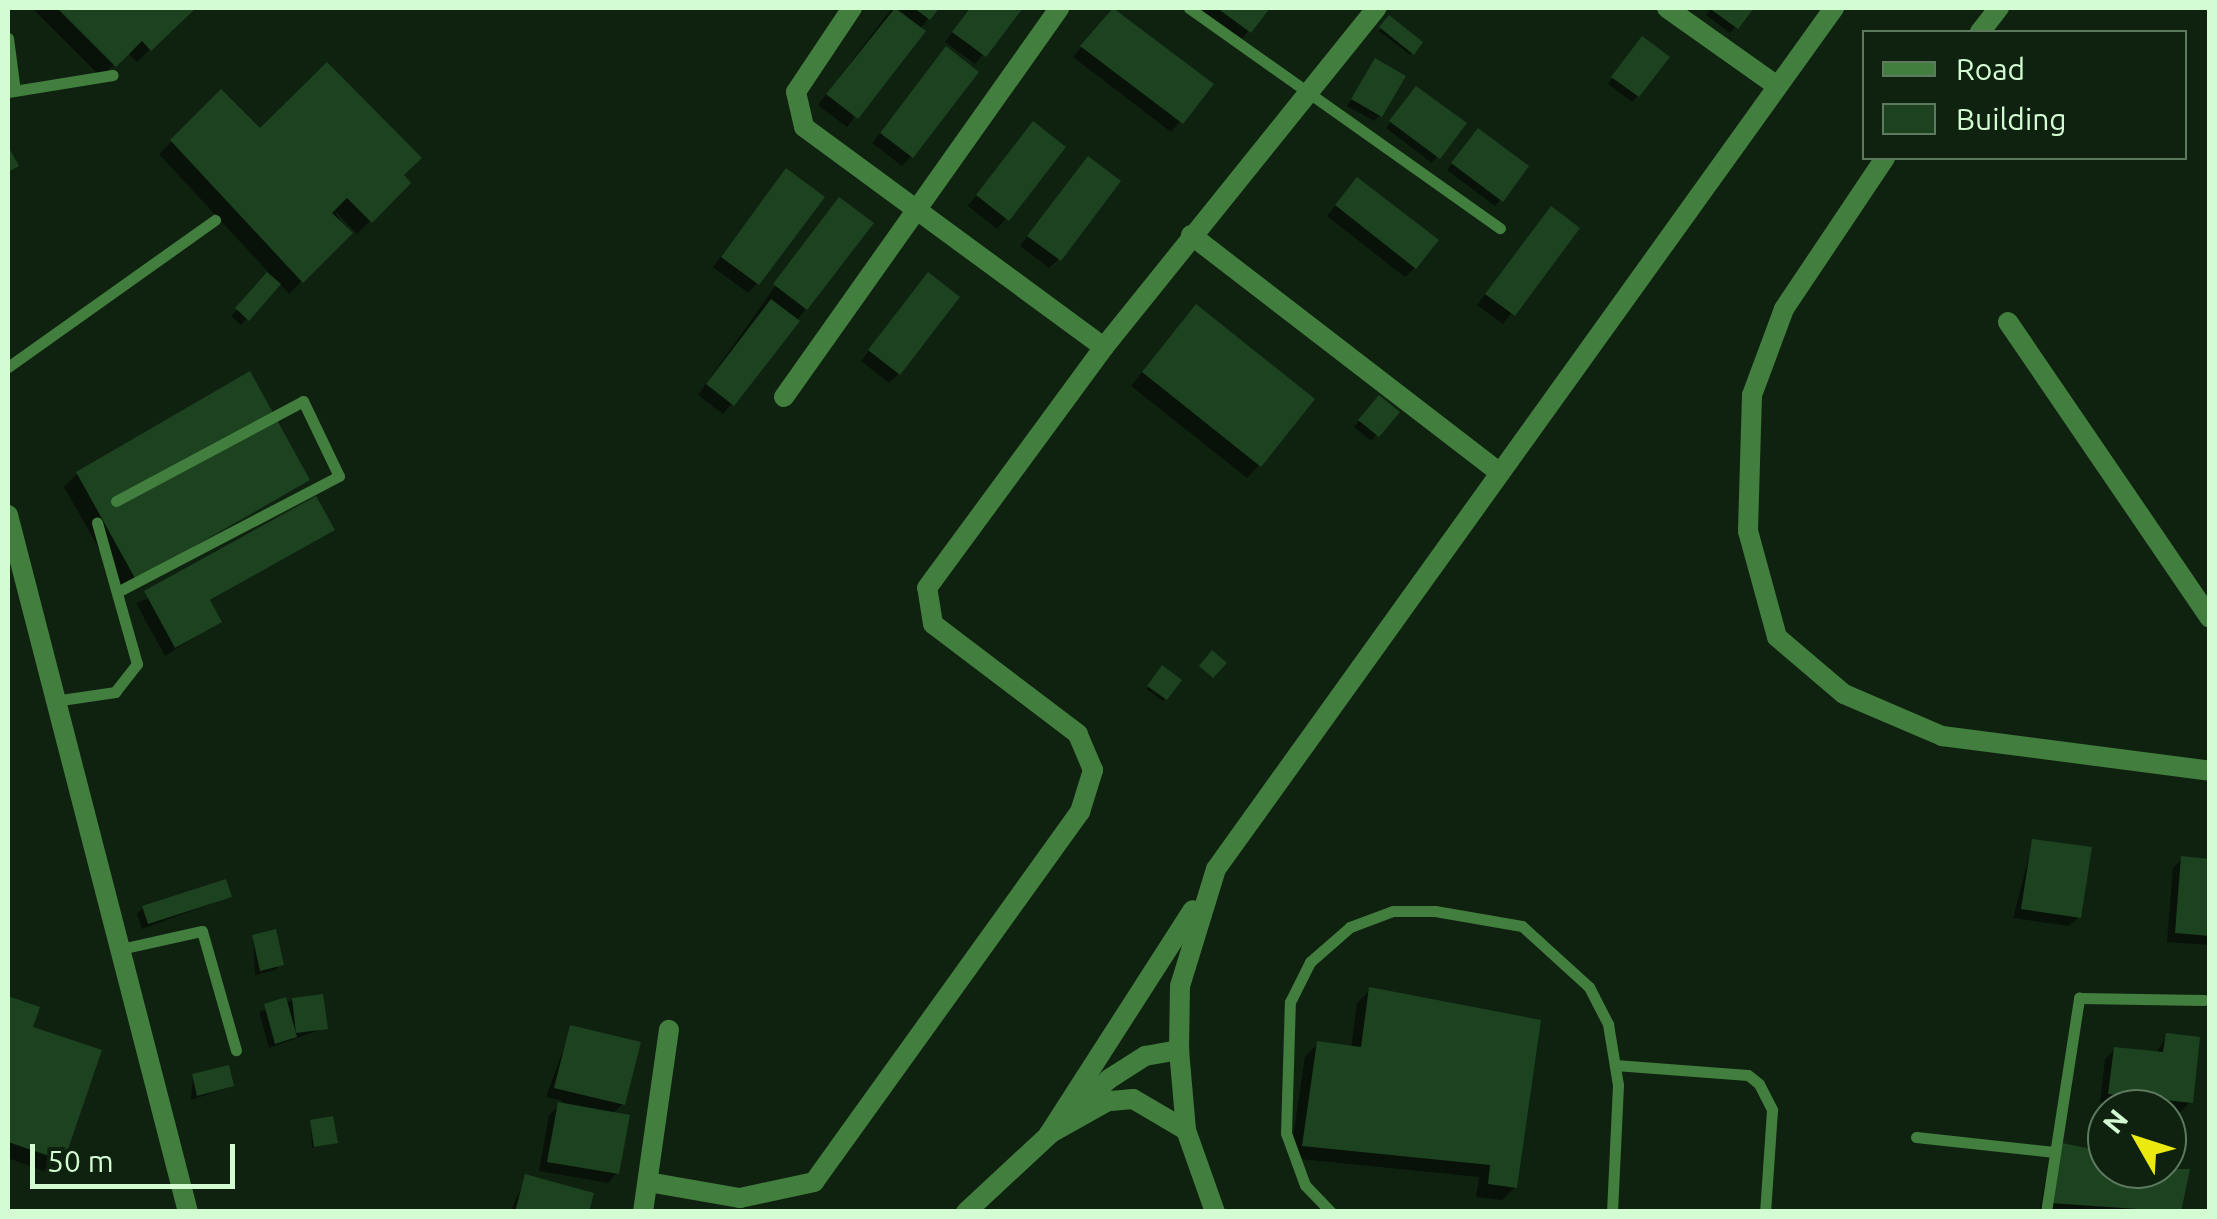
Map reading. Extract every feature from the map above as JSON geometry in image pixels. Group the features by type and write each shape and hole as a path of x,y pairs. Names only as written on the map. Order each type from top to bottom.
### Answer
{"street":[{"path":"852,8 796,92 796,113 921,213 1104,347"},
{"path":"784,397 921,213 1059,8"},
{"path":"648,1182 740,1198 814,1182 1080,812 1093,770 1078,734 952,642 926,610 936,569 1191,235 1312,92 1376,8"},
{"path":"1667,8 1777,86"},
{"path":"1048,1134 1216,870 1496,470 1834,8"},
{"path":"1982,30 1999,8"},
{"path":"1884,160 1784,309 1752,395 1748,532 1778,638 1832,687 1942,736 2210,771"},
{"path":"1191,235 1496,470"},
{"path":"2008,322 2210,618"},
{"path":"8,515 116,950 188,1212"},
{"path":"1215,1212 1186,1130 1179,1050 1180,986 1216,870"},
{"path":"643,1212 669,1030"},
{"path":"966,1212 1109,1078 1145,1056 1179,1050"},
{"path":"1048,1134 1108,1101 1133,1099 1186,1130"}],"lane":[{"path":"1189,8 1500,228"},
{"path":"8,38 11,92 113,74"},
{"path":"8,367 215,220"},
{"path":"116,501 305,401 339,476 116,592"},
{"path":"54,701 115,692 129,681 137,664 97,523"},
{"path":"1331,1212 1305,1185 1286,1133 1282,1052 1290,1002 1310,962 1350,927 1394,911 1435,910 1522,926 1589,987 1615,1065 1612,1212"},
{"path":"116,950 200,929 236,1050"},
{"path":"2046,1212 2079,998 2204,1000"},
{"path":"1615,1065 1748,1075 1759,1084 1772,1110 1765,1212"},
{"path":"1916,1136 2054,1152"}],"building":[{"path":"57,8 196,8 151,51 142,41 116,67"},
{"path":"895,8 926,31 858,119 826,94"},
{"path":"914,8 939,8 930,20"},
{"path":"970,8 1023,8 986,57 952,32"},
{"path":"1113,8 1214,84 1183,124 1080,46"},
{"path":"1217,8 1270,8 1251,33"},
{"path":"1709,8 1754,8 1738,29"},
{"path":"1389,15 1423,42 1414,55 1379,27"},
{"path":"1642,36 1670,57 1639,97 1611,77"},
{"path":"946,46 979,72 913,158 880,133"},
{"path":"1375,58 1406,76 1382,117 1351,99"},
{"path":"327,62 422,158 404,175 411,183 372,223 347,198 332,213 353,233 303,283 170,140 221,89 260,128"},
{"path":"1416,86 1467,123 1440,159 1389,121"},
{"path":"1033,121 1066,147 1009,221 976,195"},
{"path":"1478,128 1529,166 1503,202 1451,163"},
{"path":"8,146 19,166 8,172"},
{"path":"1088,156 1121,181 1061,261 1027,236"},
{"path":"786,168 825,197 759,285 721,257"},
{"path":"1357,177 1439,240 1416,269 1335,205"},
{"path":"839,197 874,223 807,310 773,284"},
{"path":"1551,206 1580,228 1515,316 1485,294"},
{"path":"267,272 281,284 249,321 235,308"},
{"path":"928,272 960,297 900,375 868,350"},
{"path":"771,299 800,321 734,406 706,384"},
{"path":"1196,304 1315,399 1261,467 1142,372"},
{"path":"250,371 310,480 136,580 76,472"},
{"path":"1379,395 1400,412 1379,437 1358,420"},
{"path":"316,496 335,530 210,600 222,622 175,648 144,591"},
{"path":"1212,650 1227,663 1213,678 1199,666"},
{"path":"1162,665 1182,680 1167,700 1147,686"},
{"path":"2032,839 2092,847 2081,918 2021,909"},
{"path":"2181,856 2210,859 2210,936 2175,933"},
{"path":"226,879 232,897 148,924 142,906"},
{"path":"276,929 284,965 260,971 252,935"},
{"path":"1369,987 1541,1020 1517,1188 1488,1184 1490,1165 1302,1146 1317,1041 1361,1047"},
{"path":"323,994 328,1029 296,1033 292,998"},
{"path":"8,996 40,1007 33,1027 102,1050 64,1161 8,1142"},
{"path":"286,997 297,1037 275,1044 264,1004"},
{"path":"570,1025 641,1042 625,1105 554,1088"},
{"path":"2166,1033 2200,1037 2193,1103 2187,1102 2187,1089 2109,1089 2114,1047 2163,1052"},
{"path":"229,1065 234,1086 197,1096 192,1074"},
{"path":"558,1102 630,1115 619,1174 547,1162"},
{"path":"333,1116 338,1143 314,1147 310,1120"},
{"path":"2062,1143 2087,1148 2087,1189 2186,1189 2181,1212 2050,1203"},
{"path":"525,1174 594,1193 589,1212 515,1212"}]}
